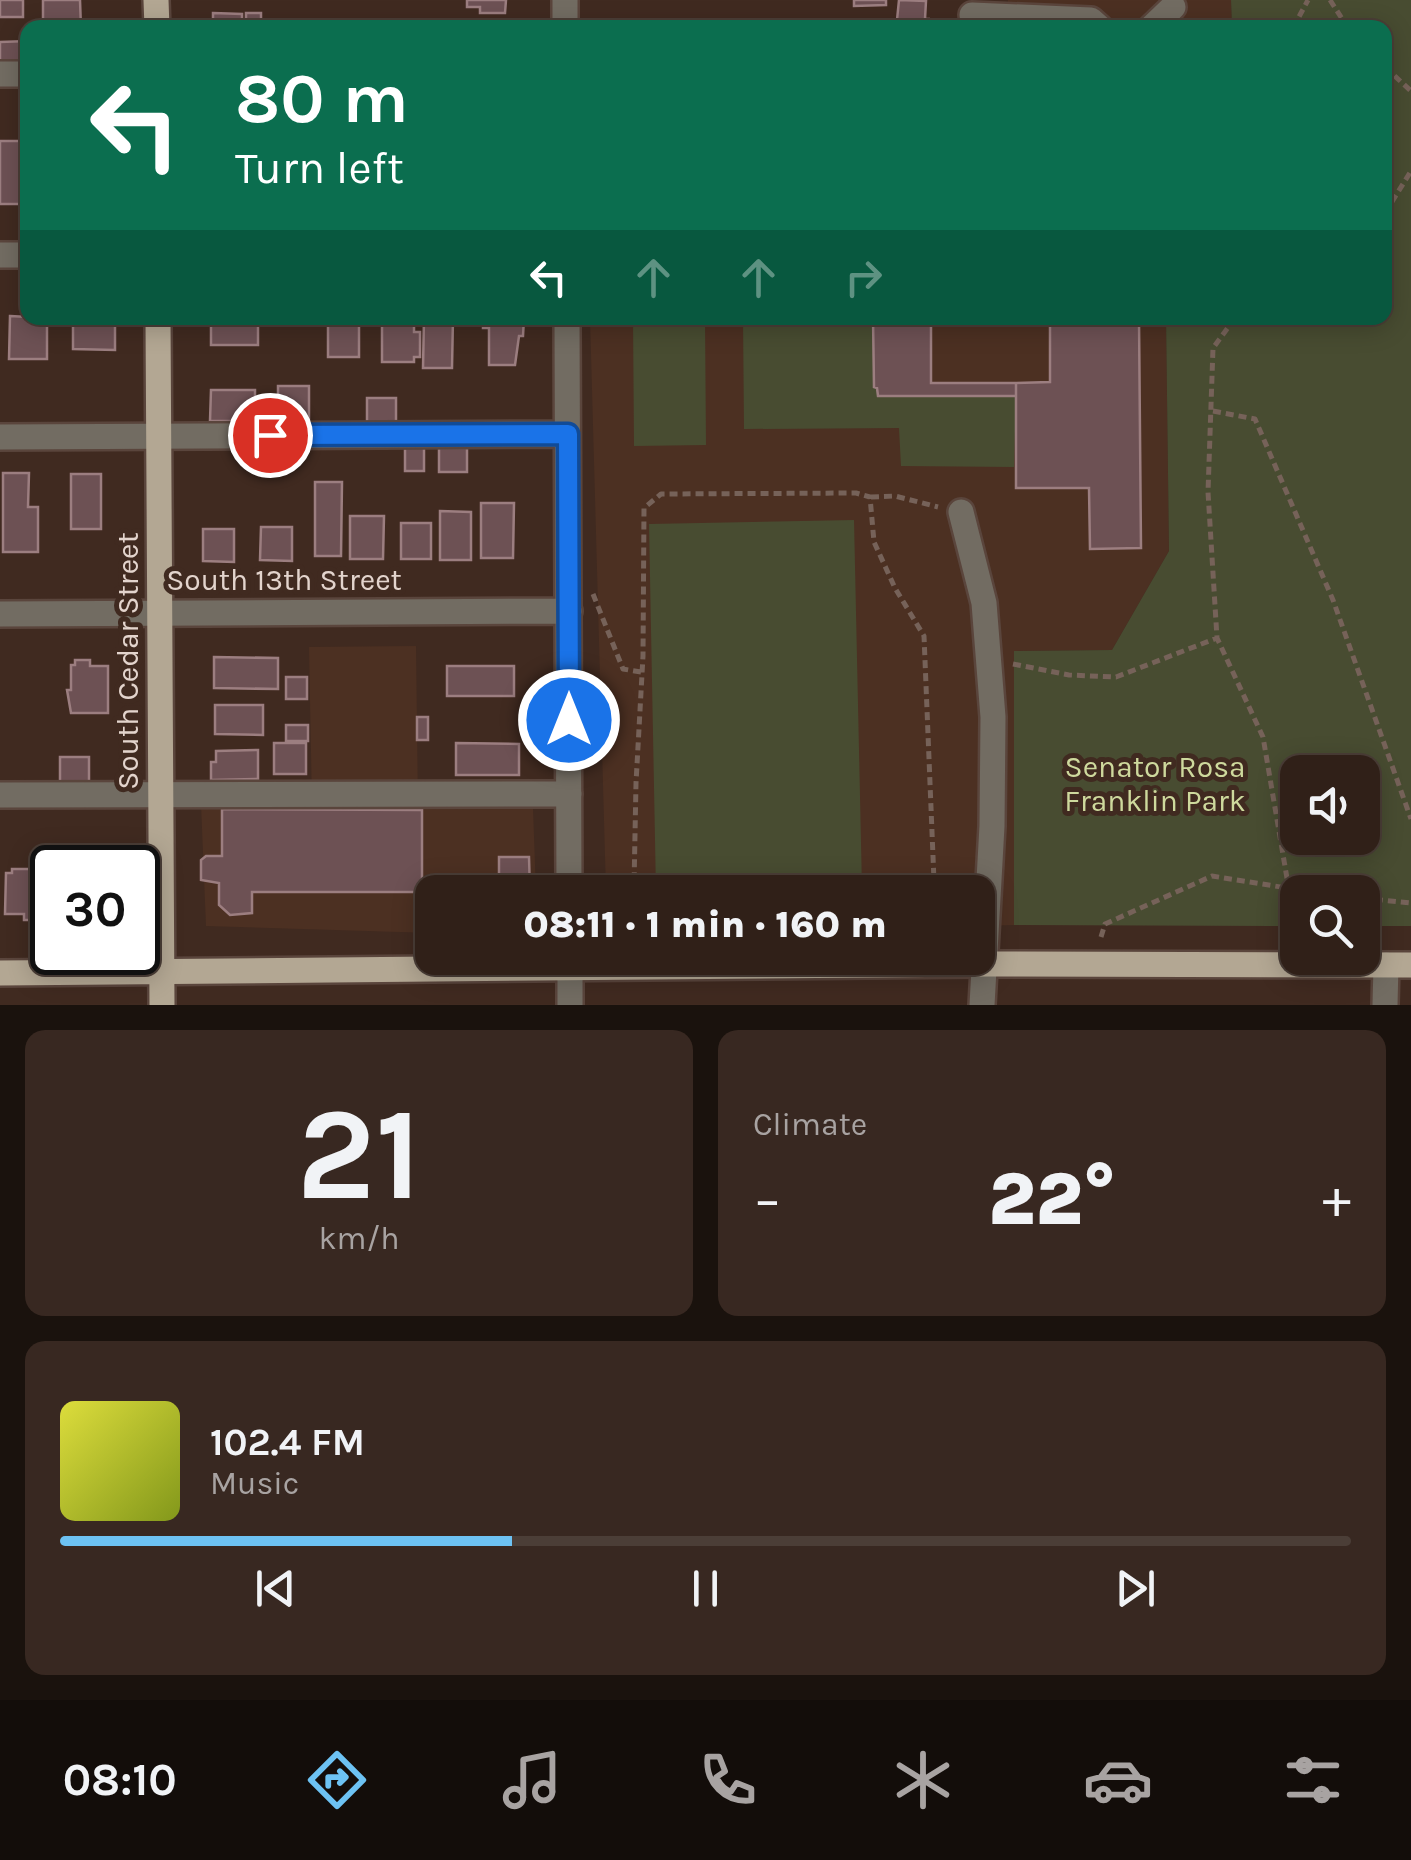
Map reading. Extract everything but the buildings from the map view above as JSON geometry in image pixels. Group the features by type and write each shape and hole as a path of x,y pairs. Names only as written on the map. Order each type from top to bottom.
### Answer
{"main road":[{"name":"South Cedar Street","path":"158,325 162,1005"},
{"path":"995,964 1398,965"},
{"path":"0,973 415,967"}],"street":[{"path":"1159,20 1172,7"},
{"path":"972,14 1092,20"},
{"path":"567,325 570,875"},
{"path":"0,437 568,434"},
{"path":"961,512 984,602 993,717 988,875"},
{"name":"South 13th Street","path":"0,614 568,611"},
{"path":"0,795 569,794"},
{"path":"1386,1005 1398,965"},
{"path":"570,975 570,1005"},
{"path":"982,975 982,1005"}],"path":[{"path":"1392,73 1411,91"},
{"path":"1392,202 1411,171"},
{"path":"1230,325 1213,348 1208,492 1216,638 1263,737 1286,875"},
{"path":"1213,411 1254,419 1333,600 1411,820"},
{"path":"634,875 644,508 661,494 856,493 895,496 961,512"},
{"path":"870,497 874,542 924,636 934,875"},
{"path":"568,611 592,592 623,669 641,672"},
{"path":"1008,663 1069,674 1116,677 1216,638"},
{"path":"1101,937 1105,924 1212,876 1280,888"},
{"path":"1380,900 1411,904"}],"shaded area":[{"path":"1008,0 1231,0 1232,20 1008,20"},
{"path":"590,325 1166,325 1169,551 1112,650 1014,651 1014,925 995,926 995,875 606,875"},
{"path":"416,646 418,808 533,808 535,875 415,875 415,932 206,926 201,804 312,805 309,647"}],"green space":[{"name":"Senator Rosa Franklin Park","path":"1231,0 1411,0 1411,926 1380,926 1380,875 1280,875 1280,926 1014,925 1014,651 1112,650 1169,551 1166,325 1392,325 1392,20 1232,20"},
{"path":"633,325 705,325 706,445 634,446"},
{"path":"743,325 931,325 931,387 878,389 878,396 1016,396 1014,467 901,466 899,428 744,429"},
{"path":"854,520 862,875 656,875 649,524"}],"route":[{"path":"270,435 568,434 569,720"}]}
